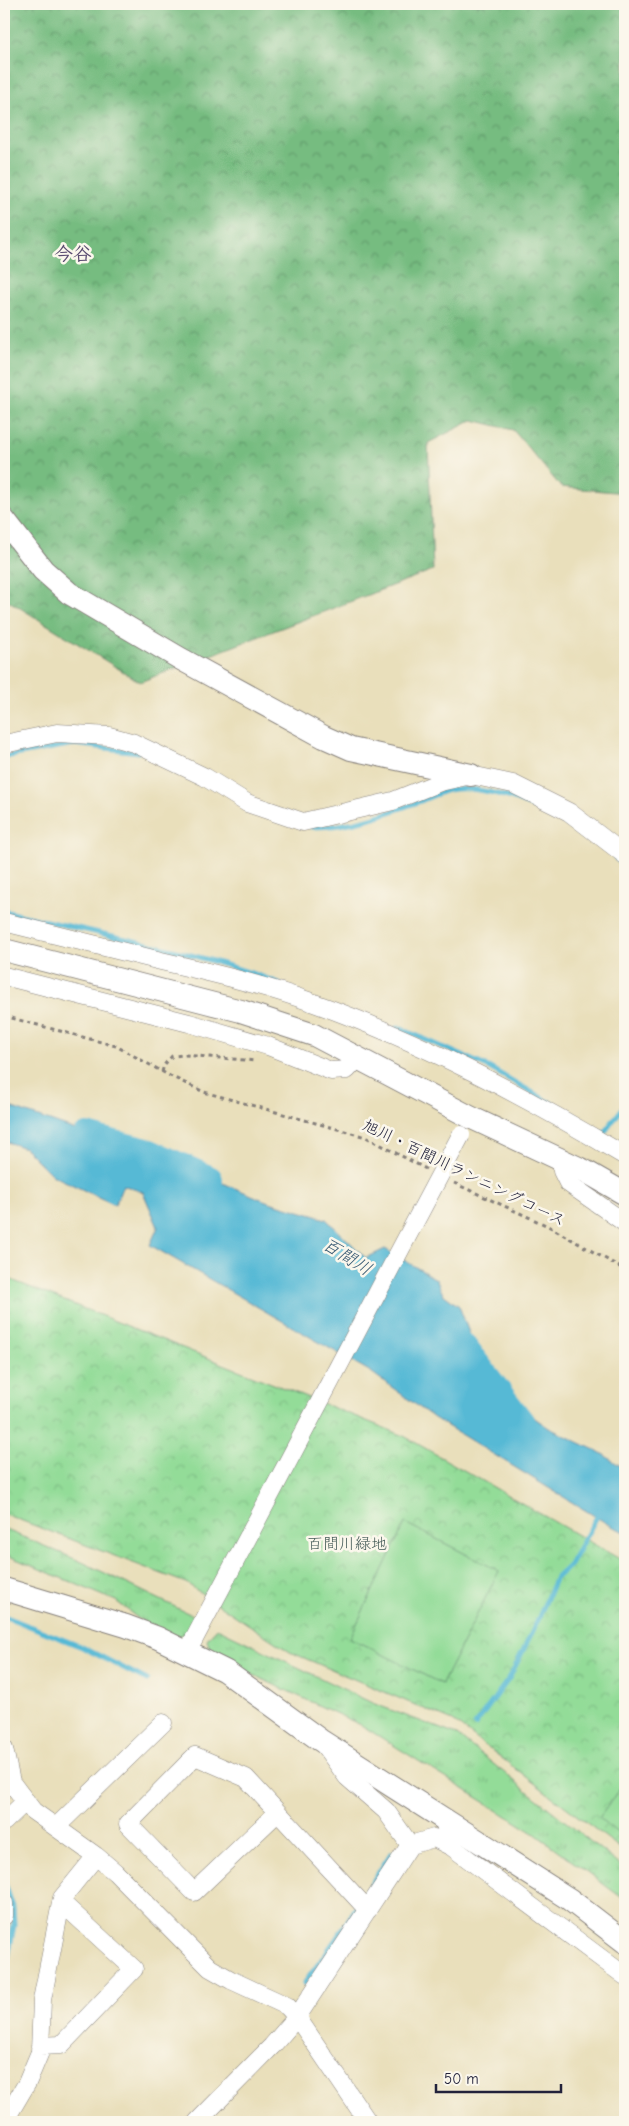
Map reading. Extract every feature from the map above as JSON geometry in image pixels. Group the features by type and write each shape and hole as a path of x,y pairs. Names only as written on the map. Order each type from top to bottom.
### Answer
{"street":[{"path":"4,520 43,570 69,593 181,659 324,737 351,749 514,784 570,812 625,855"},
{"path":"4,744 57,733 109,736 134,743 196,773 247,803 303,822 392,801 440,782 471,775"},
{"path":"4,922 250,982 314,1003 442,1056 573,1125 625,1156"},
{"path":"4,950 241,1011 314,1036 358,1058 466,1126 563,1161 625,1194"},
{"path":"4,976 189,1023 268,1046 331,1071 346,1070 358,1058"},
{"path":"190,1646 466,1126"},
{"path":"563,1161 562,1171 568,1183 625,1223"},
{"path":"4,1589 190,1646 320,1740 444,1821 569,1899 625,1942"},
{"path":"56,1827 163,1724"},
{"path":"320,1740 347,1777 386,1811 410,1845"},
{"path":"4,1749 11,1782 33,1811 116,1872 210,1968 287,2006 297,2017 368,2122"},
{"path":"277,1813 194,1892 128,1824 195,1756 246,1778 362,1904"},
{"path":"4,1822 26,1801"},
{"path":"444,1821 452,1847"},
{"path":"197,2122 272,2046 297,2017 362,1904 410,1845 434,1838 452,1847 625,1976"},
{"path":"4,2122 27,2083 40,2052 42,2000 62,1898 96,1856"},
{"path":"40,2046 61,2045 134,1969 61,1902"},
{"path":"4,1903 4,1916"}],"path":[{"name":"旭川・百間川ランニングコース","path":"4,1016 116,1046 162,1072 204,1092 366,1137 428,1170"},
{"path":"162,1072 164,1065 172,1056 185,1055 259,1062"},
{"name":"旭川・百間川ランニングコース","path":"454,1182 548,1226 625,1270"}],"green space":[{"path":"4,4 625,4 625,493 561,487 513,430 473,420 428,443 433,570 140,682 4,598"},
{"name":"百間川緑地","path":"4,1277 402,1435 625,1562 625,1852 453,1721 290,1652 186,1583 4,1514"},
{"path":"405,1523 499,1571 442,1684 350,1638"},
{"path":"4,1529 82,1562 196,1617 189,1631 175,1638 149,1627 116,1601 4,1554"},
{"path":"217,1628 372,1703 457,1735 625,1869 625,1900 534,1833 361,1725 212,1656 207,1639"},
{"path":"625,1782 625,1839 599,1818"}],"water":[{"path":"4,1105 196,1172 266,1201 326,1219 366,1258 385,1249 436,1279 443,1294 459,1306 489,1386 549,1428 601,1453 625,1469 625,1532 611,1526 434,1418 371,1372 150,1245 158,1227 143,1192 123,1185 115,1205 52,1175 25,1148 4,1141"}],"waterway":[{"path":"4,757 74,744 138,752"},
{"path":"312,827 353,823 418,802 445,791 470,789 505,796 522,802 556,818 585,835"},
{"path":"616,858 625,866"},
{"path":"4,911 177,951 279,983"},
{"path":"397,1027 488,1067 580,1120"},
{"path":"603,1134 625,1105"},
{"name":"百間川","path":"87,1138 147,1153 208,1180"},
{"name":"百間川","path":"461,1346 520,1423"},
{"path":"475,1725 510,1677 537,1622 555,1579 570,1565 599,1513"},
{"path":"4,1616 82,1647 147,1680"},
{"path":"304,1984 336,1939 391,1853"},
{"path":"4,1881 13,1907 14,1925 4,1979"}],"district":[{"name":"今谷","path":"73,254"}]}
